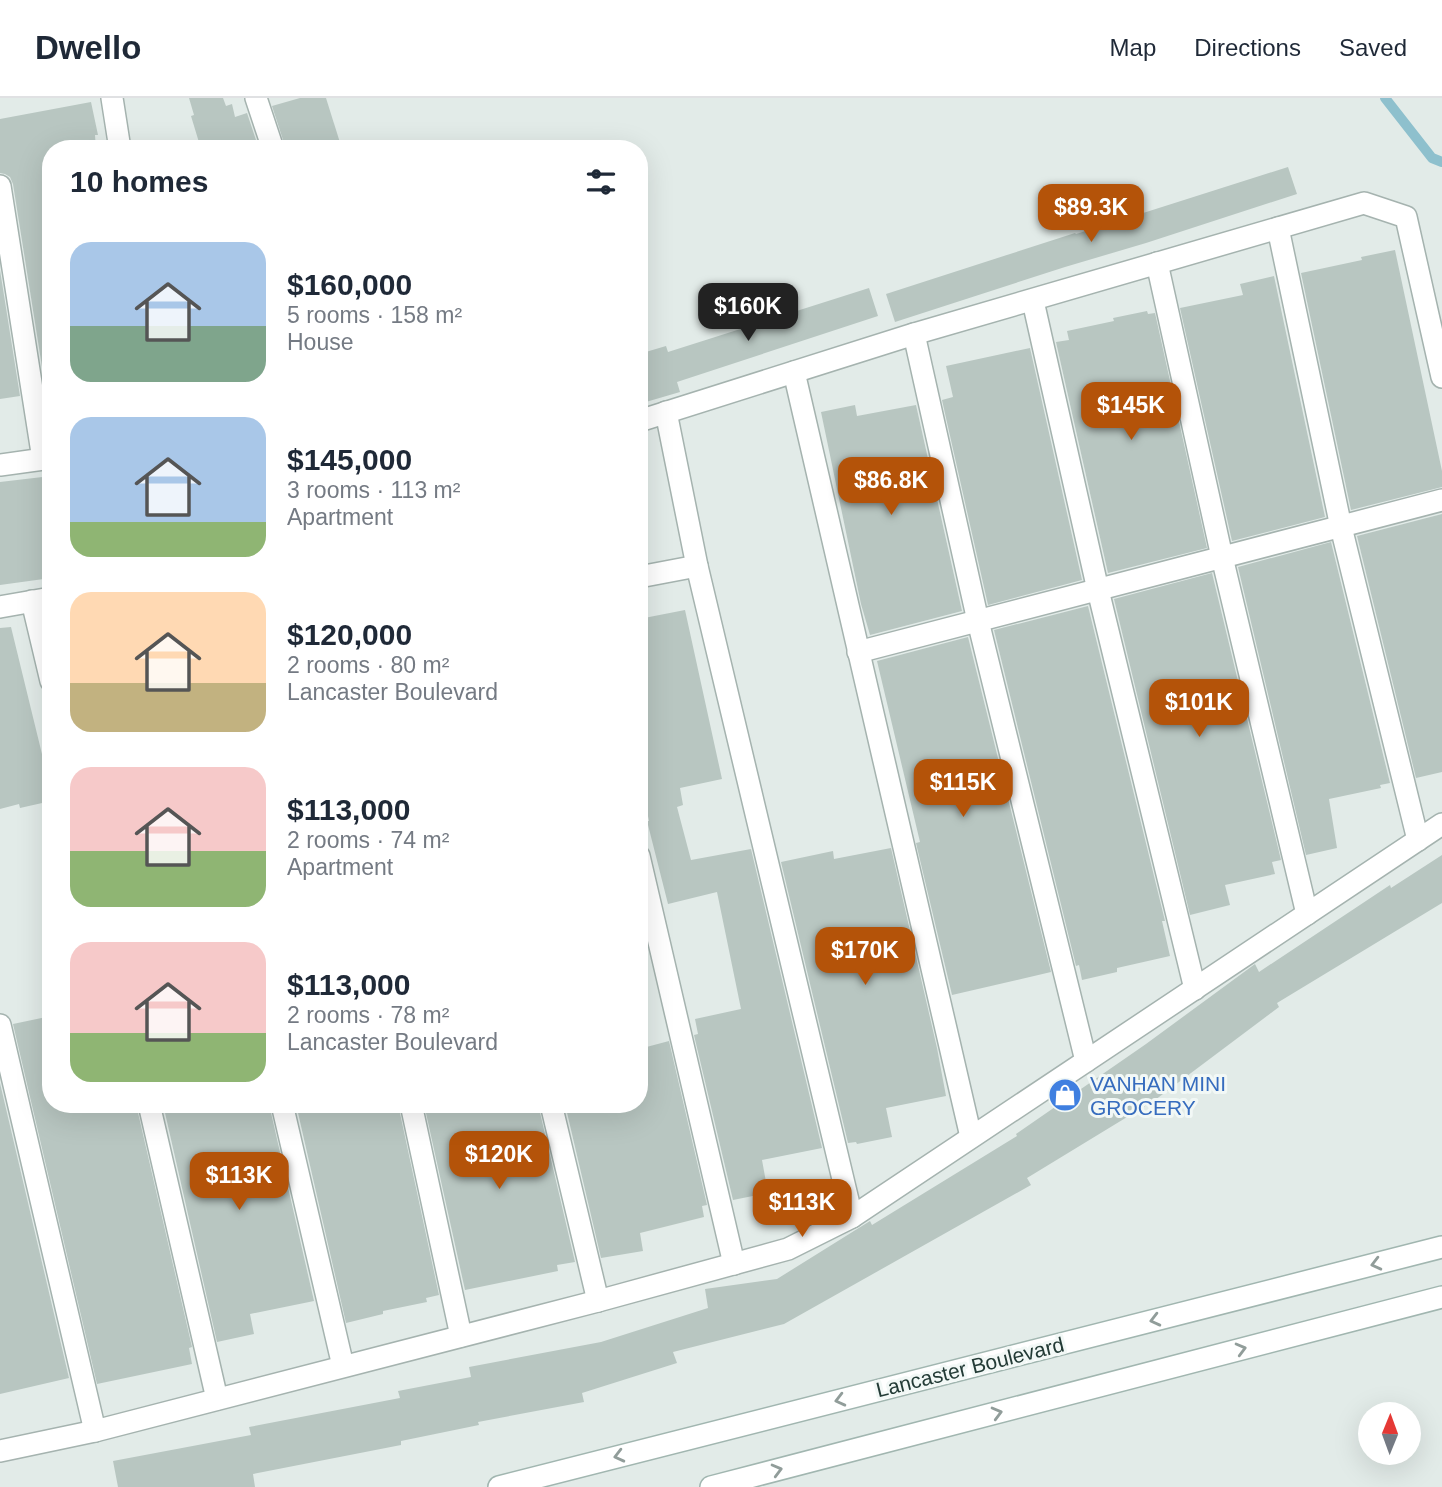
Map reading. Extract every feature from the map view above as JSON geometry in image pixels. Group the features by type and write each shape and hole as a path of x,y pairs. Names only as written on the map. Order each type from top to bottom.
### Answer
{"street":[{"path":"112,98 119,140"},
{"path":"256,98 270,140"},
{"path":"0,186 42,429"},
{"path":"648,418 914,334 1364,203 1406,217 1442,377"},
{"path":"1278,228 1341,527 1418,840"},
{"path":"1157,263 1222,557 1307,914"},
{"path":"1032,301 1098,590 1195,989"},
{"path":"914,334 978,621 1086,1061"},
{"path":"794,372 971,1137"},
{"path":"666,412 697,566 852,1217"},
{"path":"0,465 42,459"},
{"path":"858,652 1442,500"},
{"path":"648,576 697,566"},
{"path":"0,607 42,600"},
{"path":"0,1451 95,1431 788,1249 852,1217 1442,824"},
{"path":"648,895 734,1264"},
{"path":"0,1025 95,1431"},
{"path":"151,1113 217,1399"},
{"path":"284,1113 343,1366"},
{"path":"413,1113 461,1336"},
{"path":"553,1113 597,1301"},
{"name":"Lancaster Boulevard","path":"499,1487 1442,1247"},
{"path":"711,1487 1442,1297"}],"building":[{"path":"189,98 223,98 226,106 232,104 235,117 247,113 256,140 198,140 191,116 194,115"},
{"path":"300,98 326,98 339,140 283,140 272,106"},
{"path":"91,102 98,135 95,135 95,140 42,140 42,367 13,184 10,177 0,173 0,119"},
{"path":"1288,167 1297,194 895,322 886,294"},
{"path":"1395,250 1442,471 1442,487 1351,510 1301,273"},
{"path":"0,270 20,396 0,399"},
{"path":"1274,276 1325,517 1232,541 1180,308 1243,295 1240,284"},
{"path":"869,288 878,316 677,382 680,392 648,401 648,351 666,346 668,352"},
{"path":"1147,311 1148,314 1155,313 1207,548 1108,573 1056,342 1069,340 1067,331"},
{"path":"1030,348 1082,580 988,605 942,400 953,397 946,366"},
{"path":"855,405 857,416 916,405 962,611 870,635 861,604 821,412"},
{"path":"42,477 42,579 0,585 0,482"},
{"path":"1442,514 1442,772 1416,778 1357,536"},
{"path":"1331,542 1390,783 1380,785 1381,788 1329,799 1337,848 1306,855 1238,567"},
{"path":"1212,573 1281,860 1272,862 1275,874 1225,885 1230,905 1190,915 1114,599"},
{"path":"1088,606 1165,921 1162,921 1170,956 1117,968 1117,972 1082,980 1079,965 1076,966 994,630"},
{"path":"685,610 722,779 680,788 683,805 677,807 691,860 751,849 822,1148 762,1160 768,1193 733,1200 694,1035 698,1034 695,1019 741,1009 717,892 668,904 648,825 648,617"},
{"path":"11,627 42,754 42,803 20,808 19,804 0,809 0,628"},
{"path":"968,637 1051,972 952,995 916,843 920,842 877,661"},
{"path":"891,848 946,1096 886,1108 892,1137 857,1144 848,1143 781,862 833,851 834,859"},
{"path":"1442,855 1442,903 1277,1003 1279,1007 1155,1100 1027,1178 1031,1185 784,1324 673,1352 677,1363 582,1393 584,1402 478,1422 479,1425 401,1441 401,1445 253,1474 255,1487 118,1487 113,1461 251,1435 249,1427 400,1398 398,1391 471,1377 469,1367 601,1342 708,1308 705,1289 777,1279 870,1221 872,1225 1017,1136 1016,1134 1255,964 1259,972 1390,885 1391,888"},
{"path":"42,1018 42,1113 138,1113 192,1347 189,1348 192,1364 97,1384 13,1024"},
{"path":"669,1041 707,1205 702,1206 704,1217 640,1233 643,1251 601,1258 567,1113 648,1113 648,1047"},
{"path":"0,1083 69,1378 0,1394"},
{"path":"165,1113 271,1113 314,1301 250,1314 254,1334 217,1342"},
{"path":"298,1113 400,1113 439,1295 426,1298 427,1302 383,1311 383,1314 346,1323"},
{"path":"426,1113 540,1113 575,1262 557,1265 558,1271 465,1290"}],"waterway":[{"path":"1385,98 1432,158 1442,162"}],"place":[{"name":"VANHAN MINI GROCERY","path":"1065,1095"}]}
